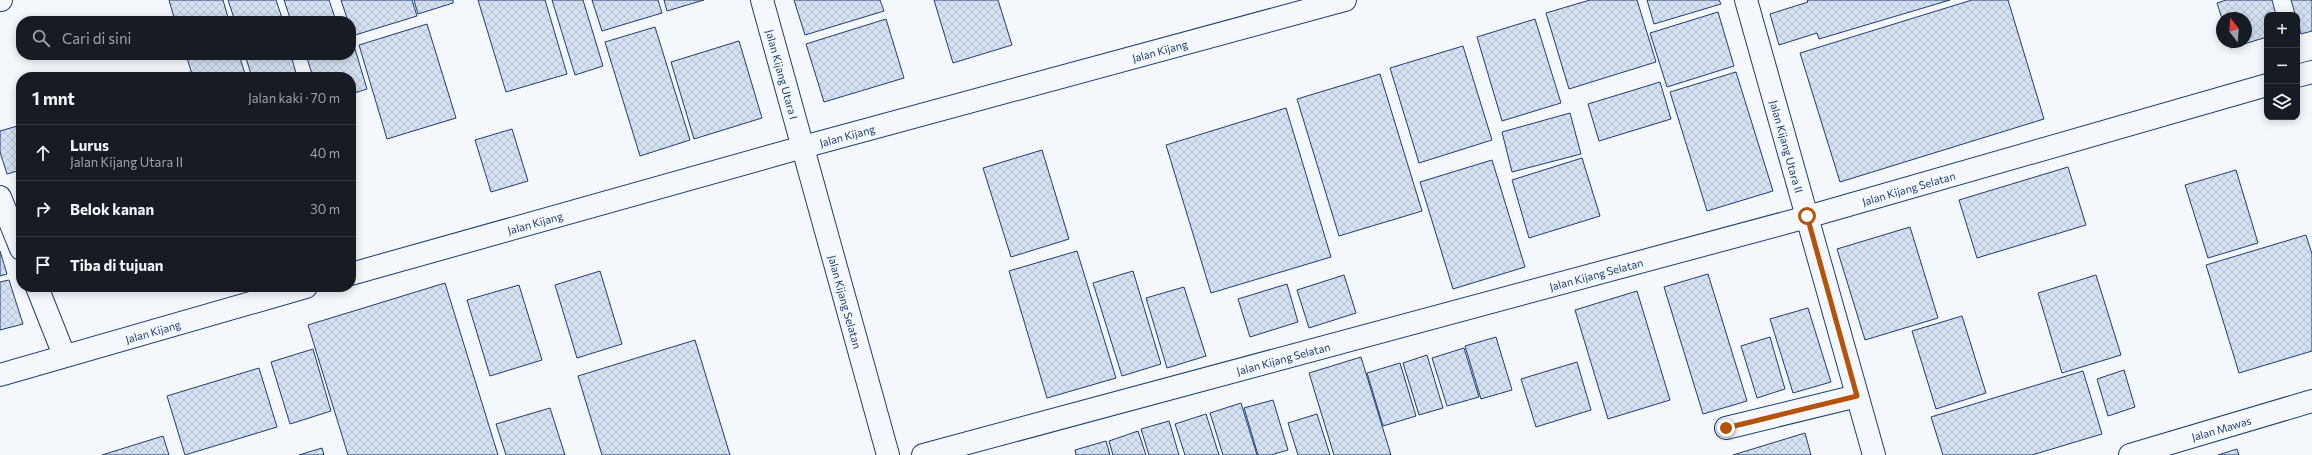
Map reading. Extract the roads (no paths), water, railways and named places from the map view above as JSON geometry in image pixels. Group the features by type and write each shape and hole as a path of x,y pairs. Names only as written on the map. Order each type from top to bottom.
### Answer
{"street":[{"name":"Jalan Kijang Utara I","path":"762,0 803,147"},
{"name":"Jalan Kijang","path":"356,273 803,147 1345,0"},
{"name":"Jalan Kijang Utara II","path":"1746,0 1874,455"},
{"path":"2300,75 2312,72"},
{"name":"Jalan Kijang Selatan","path":"923,455 1807,216 2264,86"},
{"name":"Jalan Kijang Selatan","path":"803,147 888,455"},
{"path":"0,197 16,237"},
{"path":"39,292 64,355"},
{"name":"Jalan Kijang","path":"0,375 64,355 288,292"},
{"path":"1726,428 1857,396"},
{"name":"Jalan Mawas","path":"2130,455 2312,401"}]}
